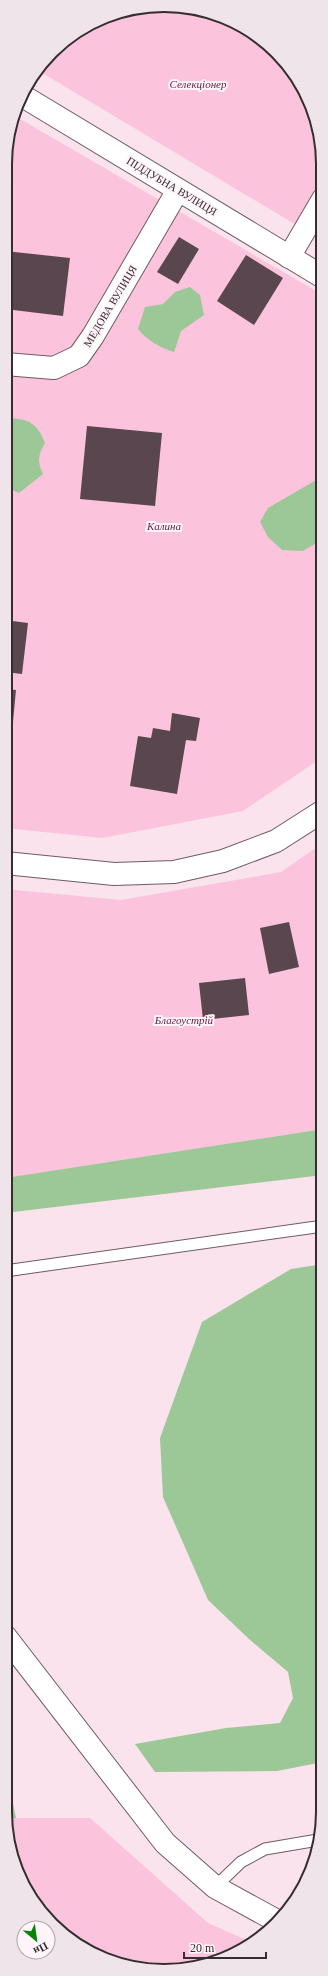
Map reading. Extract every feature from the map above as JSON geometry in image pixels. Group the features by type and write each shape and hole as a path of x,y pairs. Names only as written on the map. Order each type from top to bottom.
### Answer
{"street":[{"name":"ПІДДУБНА ВУЛИЦЯ","path":"27,99 316,273"},
{"name":"МЕДОВА ВУЛИЦЯ","path":"12,365 54,368 79,356 93,336 178,190"},
{"path":"289,257 316,211"},
{"path":"12,864 114,874 174,872 223,861 276,840 316,815"},
{"path":"12,1645 164,1843 215,1887 272,1918"}],"lane":[{"path":"12,1270 316,1227"},
{"path":"215,1887 241,1862 265,1849 313,1841"}],"green space":[{"name":"Селекціонер","path":"144,13 184,13 213,20 240,32 257,43 285,71 296,88 308,115 316,154 316,237 42,73 43,71 71,43 88,32 115,20"},
{"name":"Калина","path":"19,118 316,291 316,762 243,811 102,838 12,829 12,154"},
{"name":"Благоустрій","path":"316,848 316,1130 12,1177 12,890 121,900 281,872"},
{"path":"12,1818 16,1818 90,1818 208,1923 246,1940 240,1944 213,1956 174,1964 144,1963 125,1959 88,1944 71,1933 43,1905 32,1888 20,1861"}],"shaded area":[{"path":"190,287 200,295 204,315 181,331 174,352 145,337 138,329 145,307 163,304 175,292"},
{"path":"12,419 31,423 39,431 45,443 39,458 43,474 19,493 12,490"},
{"path":"316,480 316,543 303,551 282,550 268,537 260,522 268,508"},
{"path":"316,1130 316,1176 12,1212 12,1177"},
{"path":"316,1265 316,1763 277,1771 155,1772 135,1744 226,1728 280,1723 293,1698 288,1672 249,1639 208,1600 163,1497 160,1438 202,1322 291,1269"},
{"path":"12,1798 16,1818 12,1818"}],"building":[{"path":"179,237 199,249 178,284 157,272"},
{"path":"12,252 70,258 63,316 12,310"},
{"path":"246,255 283,278 254,325 217,301"},
{"path":"87,426 162,433 155,506 80,499"},
{"path":"12,621 28,623 22,674 12,673"},
{"path":"12,690 16,690 12,732"},
{"path":"172,713 200,718 196,741 186,740 177,794 130,786 138,736 151,738 153,728 170,731"},
{"path":"289,922 299,967 269,974 260,928"},
{"path":"245,978 249,1015 203,1020 199,983"}]}
